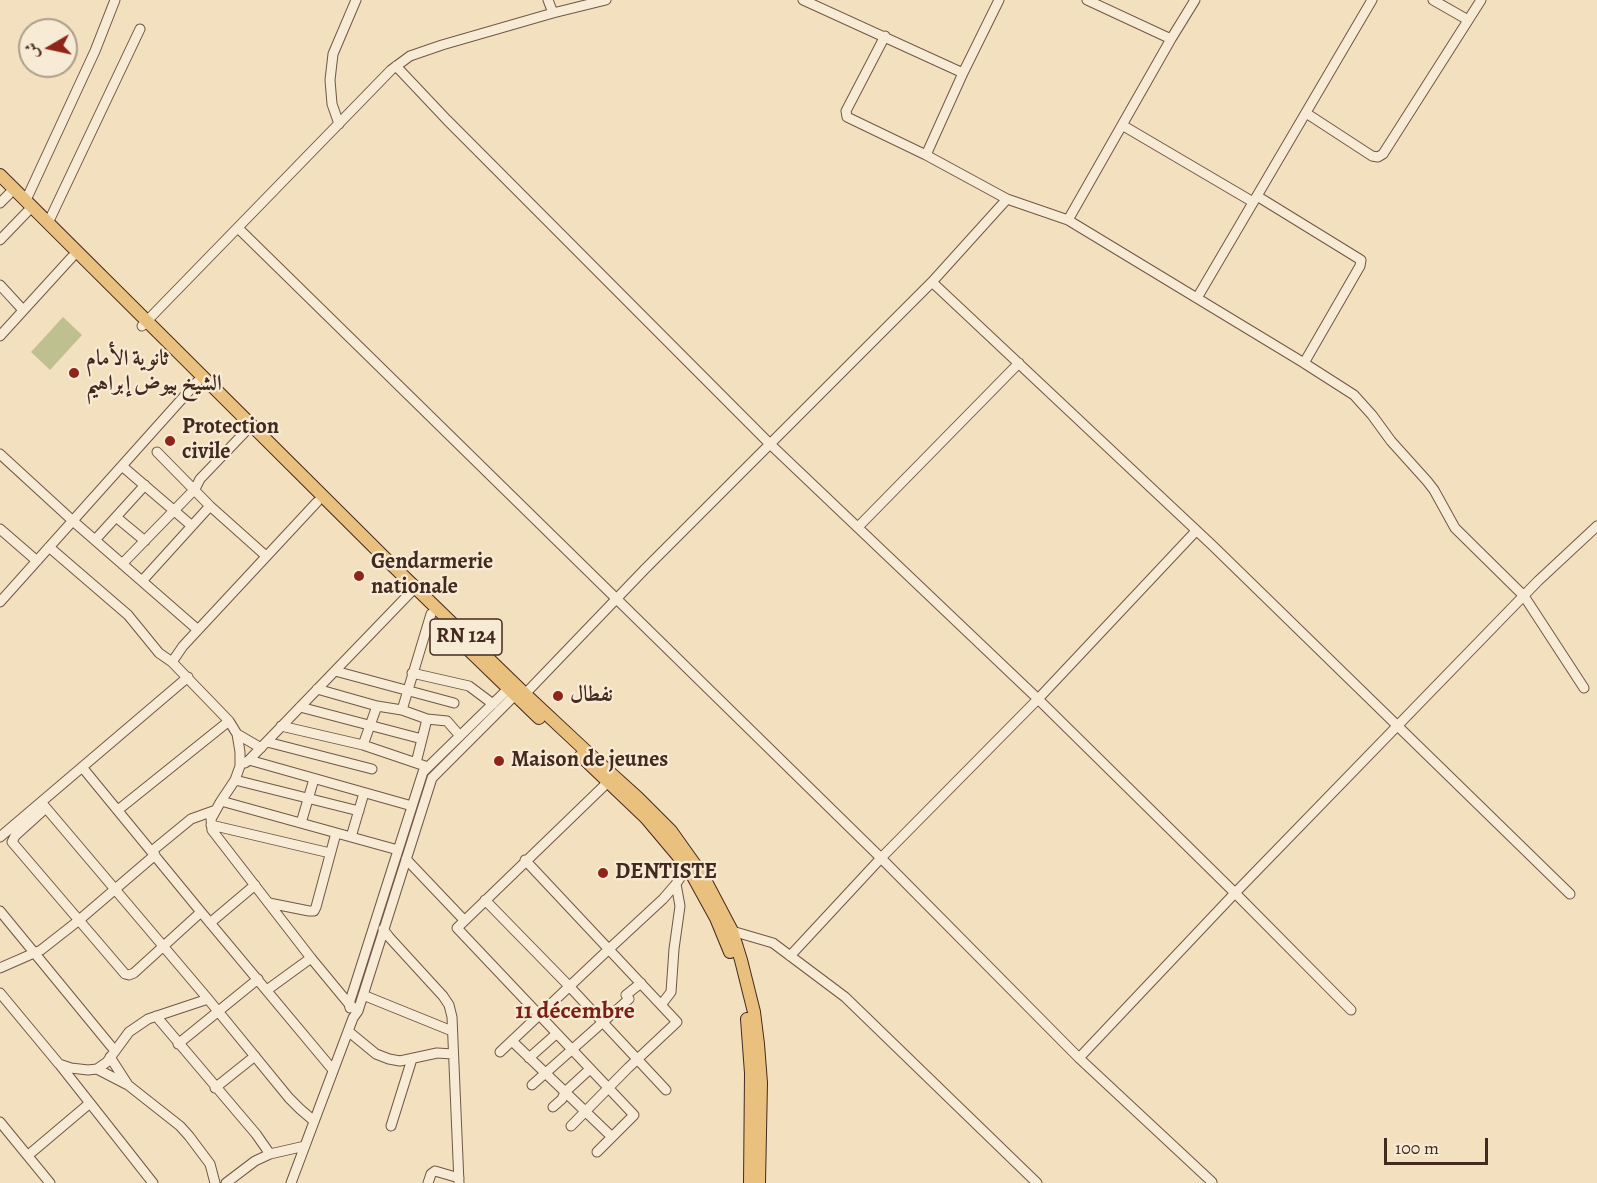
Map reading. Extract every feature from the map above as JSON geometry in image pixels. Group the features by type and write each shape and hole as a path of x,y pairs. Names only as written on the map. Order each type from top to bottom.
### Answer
{"main road":[{"name":"RN 124","path":"0,175 72,257 356,529 516,693 638,798 671,831 703,876 720,916 744,1002 756,1083"},
{"name":"RN 124","path":"3,194 26,206 48,223 197,382 431,614 646,818 687,867 732,931 754,1012 758,1044 754,1177"}],"street":[{"path":"0,240 26,206 95,51 115,0"},
{"path":"339,124 332,104 330,80 333,54 356,0"},
{"path":"548,0 553,13"},
{"path":"144,324 396,66 410,56 553,13 606,0"},
{"path":"803,0 963,73"},
{"path":"926,155 999,0"},
{"path":"1087,0 1171,39"},
{"path":"1068,220 1195,0"},
{"path":"1197,298 1372,0"},
{"path":"1433,0 1468,20"},
{"path":"1306,113 1372,156 1378,157 1383,154 1481,0"},
{"path":"48,223 140,29"},
{"path":"885,36 846,111 847,117 926,155 1007,199 1068,220 1354,394 1434,490 1455,528 1524,596 1584,688"},
{"path":"396,66 770,444 1038,699 1351,1010"},
{"path":"1122,125 1361,260 1360,266 1304,363"},
{"path":"350,1004 406,859 432,778 516,693 617,599 932,282 1007,199"},
{"path":"238,228 881,858 1079,1058 1212,1182"},
{"path":"0,336 72,257"},
{"path":"932,282 1213,546 1570,894"},
{"path":"0,285 23,309"},
{"path":"858,527 1019,363"},
{"path":"0,602 197,382"},
{"path":"122,564 195,489 200,479 246,431"},
{"path":"157,452 210,506 267,556"},
{"path":"0,454 198,630"},
{"path":"122,466 192,526"},
{"path":"95,540 144,485"},
{"path":"172,662 183,646 317,502"},
{"path":"142,581 210,506"},
{"path":"116,517 145,541"},
{"path":"1079,1058 1397,726 1524,596 1597,526"},
{"path":"0,529 37,561"},
{"path":"790,956 881,858 1038,699 1196,531"},
{"path":"50,547 128,615 159,653 188,677 229,721 237,734 240,766 235,780 211,819 212,830 311,958 350,1004 355,1014"},
{"path":"240,766 264,745 410,593"},
{"path":"402,710 431,614"},
{"path":"335,671 454,703"},
{"path":"412,673 469,686 493,704"},
{"path":"188,677 82,767 43,805 12,842 125,974 134,973 201,912"},
{"path":"317,689 377,706 402,710 427,719 447,721 460,736"},
{"path":"291,1183 363,995 398,850 423,772 493,704 516,693"},
{"path":"300,706 422,739"},
{"path":"363,745 377,706"},
{"path":"416,764 427,719"},
{"path":"118,810 229,721"},
{"path":"281,726 363,745 428,767"},
{"path":"237,734 264,745 372,769"},
{"path":"249,760 412,806"},
{"path":"82,767 333,1070"},
{"path":"301,823 314,779"},
{"path":"235,780 359,810"},
{"path":"597,1152 634,1116 457,928 608,782"},
{"path":"351,837 364,793"},
{"path":"0,837 43,805"},
{"path":"43,805 219,1011 289,1098 314,1121"},
{"path":"0,968 41,950 115,890 191,819 218,805 301,823 398,850"},
{"path":"211,825 330,853"},
{"path":"269,903 314,910 336,832"},
{"path":"406,859 464,920"},
{"path":"525,860 677,1022 571,1126"},
{"path":"500,1052 663,899 687,867"},
{"path":"661,1005 671,992 680,906 676,884"},
{"path":"210,923 255,885"},
{"path":"484,900 569,986 666,1090"},
{"path":"0,911 113,1054 128,1085"},
{"path":"380,926 449,1005 459,1180 435,1171 431,1174 428,1183"},
{"path":"732,931 773,943 845,997 1037,1183"},
{"path":"267,990 311,958"},
{"path":"178,1044 258,979"},
{"path":"532,1085 629,999 626,996 641,983"},
{"path":"0,993 152,1183"},
{"path":"363,995 452,1031"},
{"path":"97,1069 107,1062 129,1032 148,1018 208,999"},
{"path":"156,1016 256,1134 270,1154"},
{"path":"348,1031 375,1054 389,1059 400,1061 424,1054 453,1054"},
{"path":"529,1058 556,1034"},
{"path":"512,1041 612,1137"},
{"path":"215,1088 255,1056"},
{"path":"392,1126 412,1059"},
{"path":"59,1064 71,1068 97,1069 128,1085 180,1126 189,1136 210,1164 215,1183"},
{"path":"553,1107 562,1099 565,1092 590,1069"},
{"path":"32,1152 90,1103"},
{"path":"0,1122 50,1183"},
{"path":"226,1183 255,1161 270,1154 305,1146"},
{"path":"36,1183 41,1172"}],"green space":[{"path":"63,317 82,335 50,370 31,352"}],"place":[{"name":"ثانوية الأمام الشيخ بيوض إبراهيم","path":"74,373"},
{"name":"Protection civile","path":"170,441"},
{"name":"Gendarmerie nationale","path":"359,576"},
{"name":"نفطال","path":"558,696"},
{"name":"Maison de jeunes","path":"499,761"},
{"name":"DENTISTE","path":"603,873"}],"district":[{"name":"11 décembre","path":"575,1012"}]}
